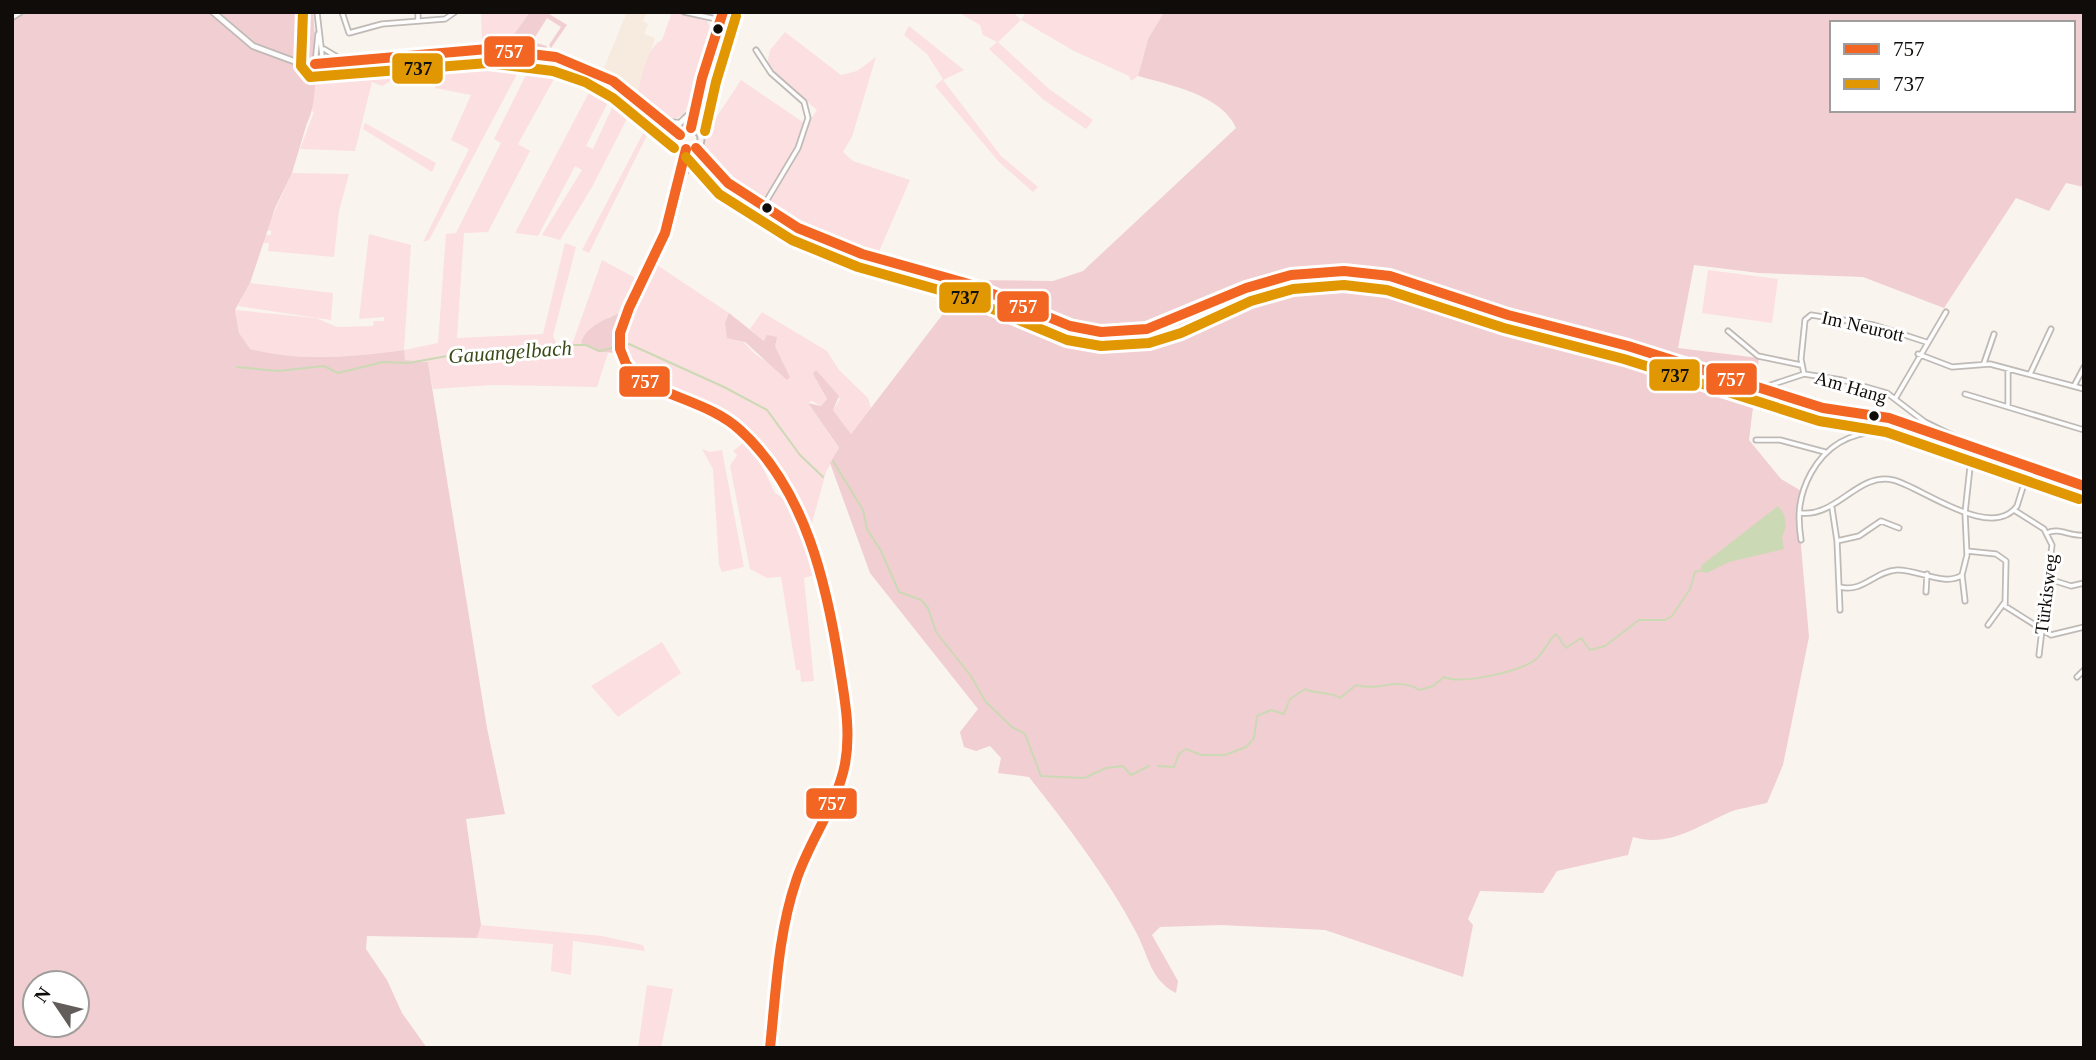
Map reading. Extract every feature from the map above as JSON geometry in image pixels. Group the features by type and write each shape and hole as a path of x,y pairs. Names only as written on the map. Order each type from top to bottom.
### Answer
{"main road":[{"path":"686,149 680,143 680,135 691,128 723,12"},
{"path":"691,128 700,135 696,148"},
{"path":"686,149 696,148"},
{"path":"696,148 711,167 763,207 798,228 846,249 953,279 1053,321 1086,330 1126,332 1147,329 1175,320 1262,282 1291,275 1344,271 1408,281 1508,315 1628,346 1823,408 1889,418 2084,486"},
{"path":"686,149 667,230 622,326 621,355 642,383 712,410 738,428 759,451 786,490 814,551 848,722 849,749 844,778 803,860 786,914 770,1048"},
{"path":"679,177 692,164 711,167"}],"street":[{"path":"12,17 20,12"},
{"path":"213,12 260,49 292,62 323,64 466,49 531,51 570,61 603,76 639,99 680,135"},
{"path":"317,12 323,64"},
{"path":"342,12 349,33 382,24 445,19 454,12"},
{"path":"418,12 418,21"},
{"path":"684,12 720,20"},
{"path":"315,64 319,29"},
{"path":"323,47 331,56 346,62"},
{"path":"756,50 771,74 804,102 808,118 795,153 763,207"},
{"path":"661,120 667,123 682,123 695,108"},
{"name":"Im Neurott","path":"1895,398 1945,312"},
{"name":"Im Neurott","path":"1804,374 1801,365 1805,320 1811,314 1874,325 1926,342"},
{"path":"2030,374 2051,329"},
{"path":"1728,331 1758,356 1801,365"},
{"path":"1984,363 1994,334"},
{"path":"1919,354 1952,367 1984,363 2084,389"},
{"path":"2074,386 2084,367"},
{"path":"2008,369 2008,407"},
{"name":"Am Hang","path":"1759,389 1804,374 1842,380 1884,392 1925,422 1967,443 1972,449"},
{"path":"1965,394 2084,430"},
{"path":"1801,540 1801,491 1825,452 1855,434 1885,431 1909,433 1964,451 1972,449 1965,513 1967,551 1962,575 1965,601"},
{"path":"1756,440 1772,439 1825,452"},
{"path":"1801,513 1832,507 1865,484 1887,479 1901,482 1965,513 1995,515 2014,510 2029,468"},
{"path":"1832,507 1837,541 1840,610"},
{"name":"Türkisweg","path":"2014,510 2047,533 2053,548 2039,655"},
{"path":"1837,541 1859,536 1881,521 1899,528"},
{"path":"2047,533 2055,530 2073,536 2084,535"},
{"path":"1967,551 1996,554 2006,561 2004,603 1989,625"},
{"path":"1840,587 1853,589 1891,570 1954,579 1962,575"},
{"path":"1926,592 1927,574"},
{"path":"2049,579 2071,586 2084,583"},
{"path":"2004,603 2009,610 2054,635 2084,627"},
{"path":"2077,677 2084,670"}],"shaded area":[{"path":"12,12 313,12 316,72 311,114 292,173 275,208 250,283 235,310 239,333 250,349 308,357 365,355 404,350 405,360 428,362 487,728 505,814 466,819 481,925 477,938 367,936 366,949 387,980 402,1013 427,1048 12,1048"},
{"path":"481,12 530,12 507,44 482,43"},
{"path":"530,12 546,12 567,25 551,48 549,45 561,27 547,18 532,42 547,46 546,49 507,44"},
{"path":"627,12 647,12 643,21 648,24 644,34 655,38 638,92 604,68"},
{"path":"672,12 707,20 712,31 687,108 683,115 674,119 665,115 638,92 649,55 662,40"},
{"path":"958,12 1013,12 1021,20 998,42 1049,89 1093,120 1086,129 1044,100 989,49 997,42 983,35 980,25"},
{"path":"1026,12 1164,12 1148,39 1138,76 1131,81 1129,76 1074,51 1021,20"},
{"path":"1164,12 2084,12 2084,187 2066,183 2049,211 2016,198 1944,308 1863,277 1759,273 1694,265 1678,348 1759,358 1749,440 1781,479 1803,492 1801,546 1809,637 1783,765 1767,803 1730,812 1671,838 1646,840 1633,837 1628,855 1557,871 1543,893 1480,891 1468,919 1473,925 1463,977 1325,930 1221,925 1160,927 1152,935 1178,981 1176,993 1167,988 1155,974 1136,932 1099,871 1029,777 998,773 1001,758 990,746 976,751 964,747 960,732 978,709 870,573 830,463 839,448 808,403 821,406 827,399 813,374 816,370 839,396 833,410 851,434 969,280 1053,281 1083,271 1236,128 1219,107 1207,99 1138,76 1148,39"},
{"path":"909,26 964,70 943,80 1001,156 1038,187 1033,192 999,162 935,86 943,79 927,54 904,35"},
{"path":"785,32 841,75 857,71 876,57 852,137 843,152 853,161 910,180 877,256 806,228 757,201 736,186 703,150 704,136 741,80 807,125 817,110 776,76 767,65 770,50"},
{"path":"466,52 490,52 492,58 525,59 429,240 423,242 469,149 451,140 471,95 435,88 437,78 430,76 408,76 382,86 372,82 355,151 300,149 314,112 311,110 315,69"},
{"path":"533,61 560,68 518,144 530,151 488,232 464,233 457,338 543,334 565,243 576,247 553,336 558,347 573,342 602,260 639,280 623,312 608,317 599,352 608,353 597,387 493,385 433,389 428,362 405,360 403,350 364,355 307,357 249,349 239,333 235,310 316,318 337,327 373,326 374,321 384,321 384,317 359,319 369,234 411,245 404,350 438,343 446,234 456,233 501,143 494,139"},
{"path":"595,81 613,92 586,146 593,149 618,95 634,105 592,187 560,240 542,235 582,170 575,166 538,236 515,233"},
{"path":"650,120 653,123 589,253 582,250"},
{"path":"365,123 436,163 432,172 363,129"},
{"path":"292,173 349,174 339,211 334,257 268,251 269,243 263,243 265,235 271,235 271,231 266,230"},
{"path":"654,263 729,313 725,323 755,354 790,377 775,346 765,342 750,329 762,312 827,351 839,370 868,398 871,408 851,434 833,410 840,399 813,374 827,399 821,406 812,401 808,403 839,449 826,472 811,527 760,447 746,431 704,404 652,384 631,367 623,349 625,325"},
{"path":"1708,270 1778,279 1772,323 1702,313"},
{"path":"250,283 333,293 331,320 238,306"},
{"path":"623,312 617,333 618,353 599,352 581,343 592,327"},
{"path":"729,313 764,341 767,335 777,337 775,346 790,377 787,380 745,342 727,338 725,323"},
{"path":"746,441 755,452 775,493 791,504 814,556 817,574 804,578 814,681 801,682 800,670 796,670 781,577 767,578 750,569 730,466 737,455 733,451"},
{"path":"702,449 710,452 722,450 744,567 722,572 719,565 713,469"},
{"path":"1778,506 1784,514 1786,526 1782,538 1784,549 1729,562 1707,573 1700,571 1702,565"},
{"path":"662,642 681,673 618,717 591,686"},
{"path":"481,925 602,936 643,945 645,951 573,941 571,975 551,971 553,944 477,938"},
{"path":"647,985 673,989 661,1048 638,1048"}],"waterway":[{"name":"Gauangelbach","path":"237,367 278,371 324,366 338,373 383,362 408,363 459,354 569,345 586,345 599,351 629,344 724,387 767,410 800,455 823,477"},
{"name":"Gauangelbach","path":"833,461 863,510 867,529 881,551 899,592 921,600 928,608 936,632 971,676 985,701 1012,727 1025,734 1041,776 1084,778 1106,768 1123,766 1131,775 1149,766"},
{"name":"Gauangelbach","path":"1158,766 1174,767 1179,754 1186,749 1201,755 1225,755 1246,747 1254,738 1257,716 1271,710 1284,714 1290,699 1305,689 1340,698 1356,685 1373,687 1403,684 1420,690 1433,686 1444,677 1464,679 1491,676 1535,660 1556,634 1566,648 1581,638 1590,650 1605,646 1639,620 1665,620 1672,616 1690,589 1695,572 1702,570"}],"transit line":[{"name":"737","path":"303,12 301,66 310,77 488,63 553,71 585,82 613,98 674,148"},
{"name":"757","path":"691,128 702,78 723,12"},
{"name":"737","path":"705,131 716,82 736,16"},
{"name":"757","path":"315,64 488,49 556,57 613,81 680,135"},
{"name":"757","path":"696,148 728,183 798,228 862,254 969,284 1070,326 1101,332 1147,329 1246,288 1291,275 1344,271 1390,276 1508,315 1628,346 1823,408 1889,418 2084,486"},
{"name":"757","path":"686,149 665,233 629,308 620,333 620,349 626,364 637,377 729,421 763,454 782,481 810,540 820,572 835,637 847,716 847,752 841,779 796,881 785,922 778,963 770,1048"},
{"name":"737","path":"686,157 719,194 792,240 858,267 964,297 1067,340 1101,346 1149,343 1181,333 1251,301 1293,289 1344,285 1387,290 1504,328 1624,359 1819,421 1886,432 2079,499"}]}
